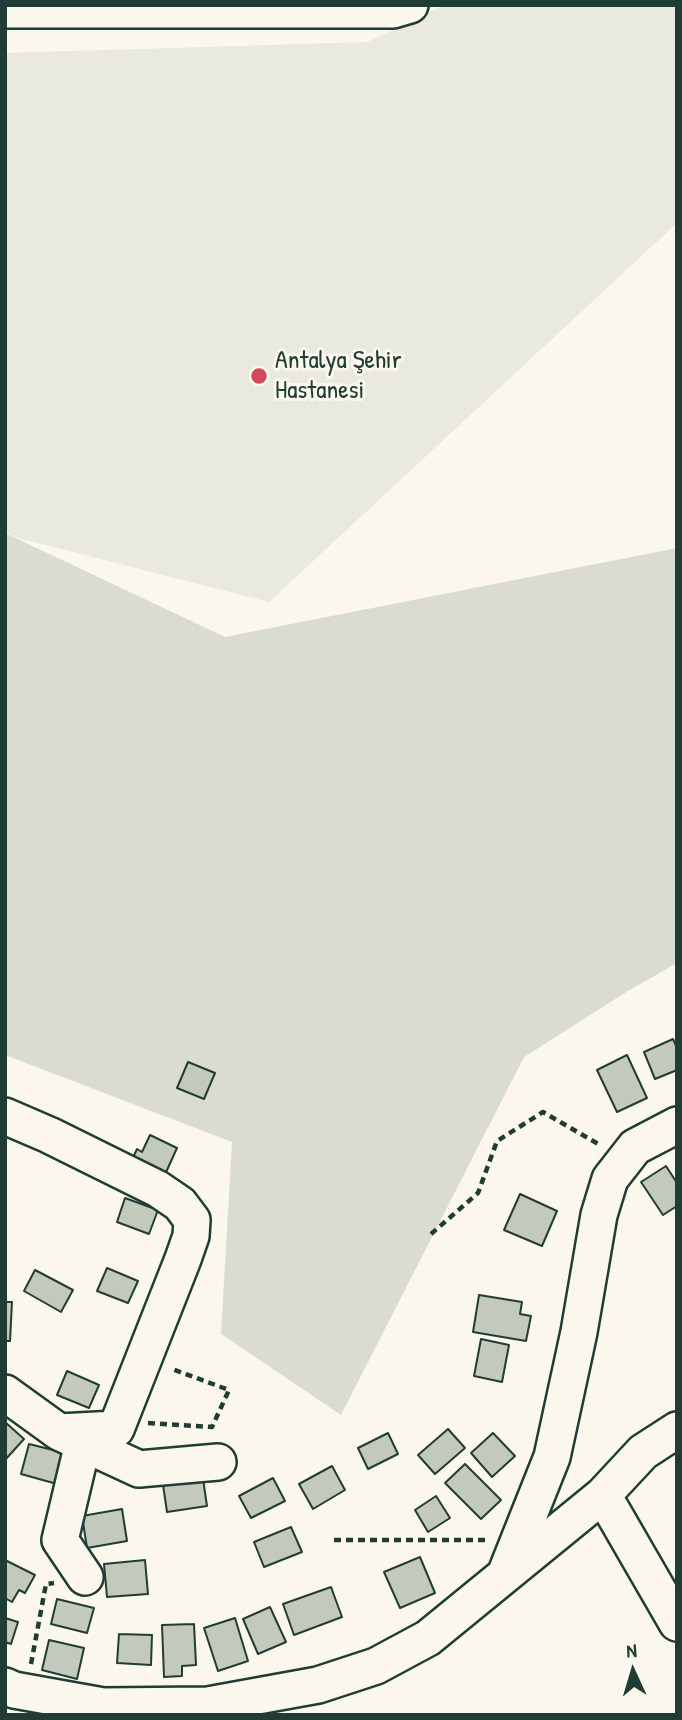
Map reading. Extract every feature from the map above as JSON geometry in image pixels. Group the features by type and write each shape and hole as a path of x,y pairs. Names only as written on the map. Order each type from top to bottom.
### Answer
{"street":[{"path":"5,10 393,10 410,5"},
{"path":"5,1116 158,1189 180,1204 192,1220 187,1248 116,1429 71,1437"},
{"path":"504,1578 552,1457 579,1332 599,1215 610,1179 635,1147 677,1125"},
{"path":"5,1393 71,1437 139,1469 218,1462"},
{"path":"13,1695 103,1706 208,1705 318,1685 376,1666 428,1638 603,1495 643,1452 677,1430"},
{"path":"71,1437 60,1540 85,1577"},
{"path":"603,1495 677,1623"}],"path":[{"path":"431,1234 478,1193 497,1141 543,1111 625,1159"},
{"path":"119,1421 212,1427 229,1390 144,1359"},
{"path":"334,1540 519,1540"},
{"path":"13,1695 46,1584"}],"shaded area":[{"name":"Antalya Şehir Hastanesi","path":"445,5 677,5 677,223 269,602 14,537 5,530 5,53 368,42"},
{"path":"5,533 225,637 677,548 677,963 524,1057 341,1415 221,1334 232,1142 5,1055"}],"building":[{"path":"673,1039 677,1048 677,1070 655,1079 644,1052"},
{"path":"627,1055 647,1098 617,1112 597,1070"},
{"path":"188,1062 215,1073 204,1099 177,1088"},
{"path":"150,1135 177,1148 163,1179 130,1164 137,1149 142,1152"},
{"path":"666,1166 677,1183 677,1206 663,1215 641,1182"},
{"path":"520,1194 557,1211 542,1246 504,1230"},
{"path":"125,1198 158,1210 149,1234 117,1222"},
{"path":"107,1268 138,1281 128,1303 97,1291"},
{"path":"35,1270 73,1290 61,1312 24,1291"},
{"path":"479,1295 522,1302 520,1314 531,1316 526,1341 473,1332"},
{"path":"5,1302 12,1302 10,1341 5,1341"},
{"path":"481,1339 509,1345 502,1382 474,1376"},
{"path":"67,1371 99,1385 89,1408 57,1395"},
{"path":"5,1422 24,1439 5,1460"},
{"path":"448,1429 465,1448 435,1474 418,1455"},
{"path":"388,1433 398,1454 368,1469 358,1448"},
{"path":"493,1433 515,1456 492,1477 471,1453"},
{"path":"29,1444 65,1453 57,1484 21,1474"},
{"path":"465,1464 501,1500 481,1519 445,1483"},
{"path":"332,1466 345,1490 313,1509 299,1484"},
{"path":"202,1472 207,1506 167,1512 162,1478"},
{"path":"273,1478 285,1501 251,1518 239,1496"},
{"path":"436,1496 450,1518 428,1532 415,1510"},
{"path":"122,1509 127,1541 87,1548 82,1516"},
{"path":"291,1527 302,1552 264,1567 254,1542"},
{"path":"420,1557 435,1593 400,1608 384,1572"},
{"path":"5,1560 35,1575 25,1593 19,1590 12,1602 5,1598"},
{"path":"145,1560 148,1594 107,1597 104,1564"},
{"path":"331,1587 342,1617 294,1635 283,1604"},
{"path":"57,1599 94,1608 87,1633 51,1624"},
{"path":"270,1607 286,1642 258,1654 243,1619"},
{"path":"5,1618 18,1622 11,1644 5,1642"},
{"path":"235,1618 248,1661 218,1671 204,1628"},
{"path":"194,1624 196,1665 182,1666 182,1676 164,1677 162,1625"},
{"path":"119,1634 152,1635 151,1665 117,1663"},
{"path":"49,1640 84,1648 77,1679 42,1670"}],"place":[{"name":"Antalya Şehir Hastanesi","path":"259,376"}]}
